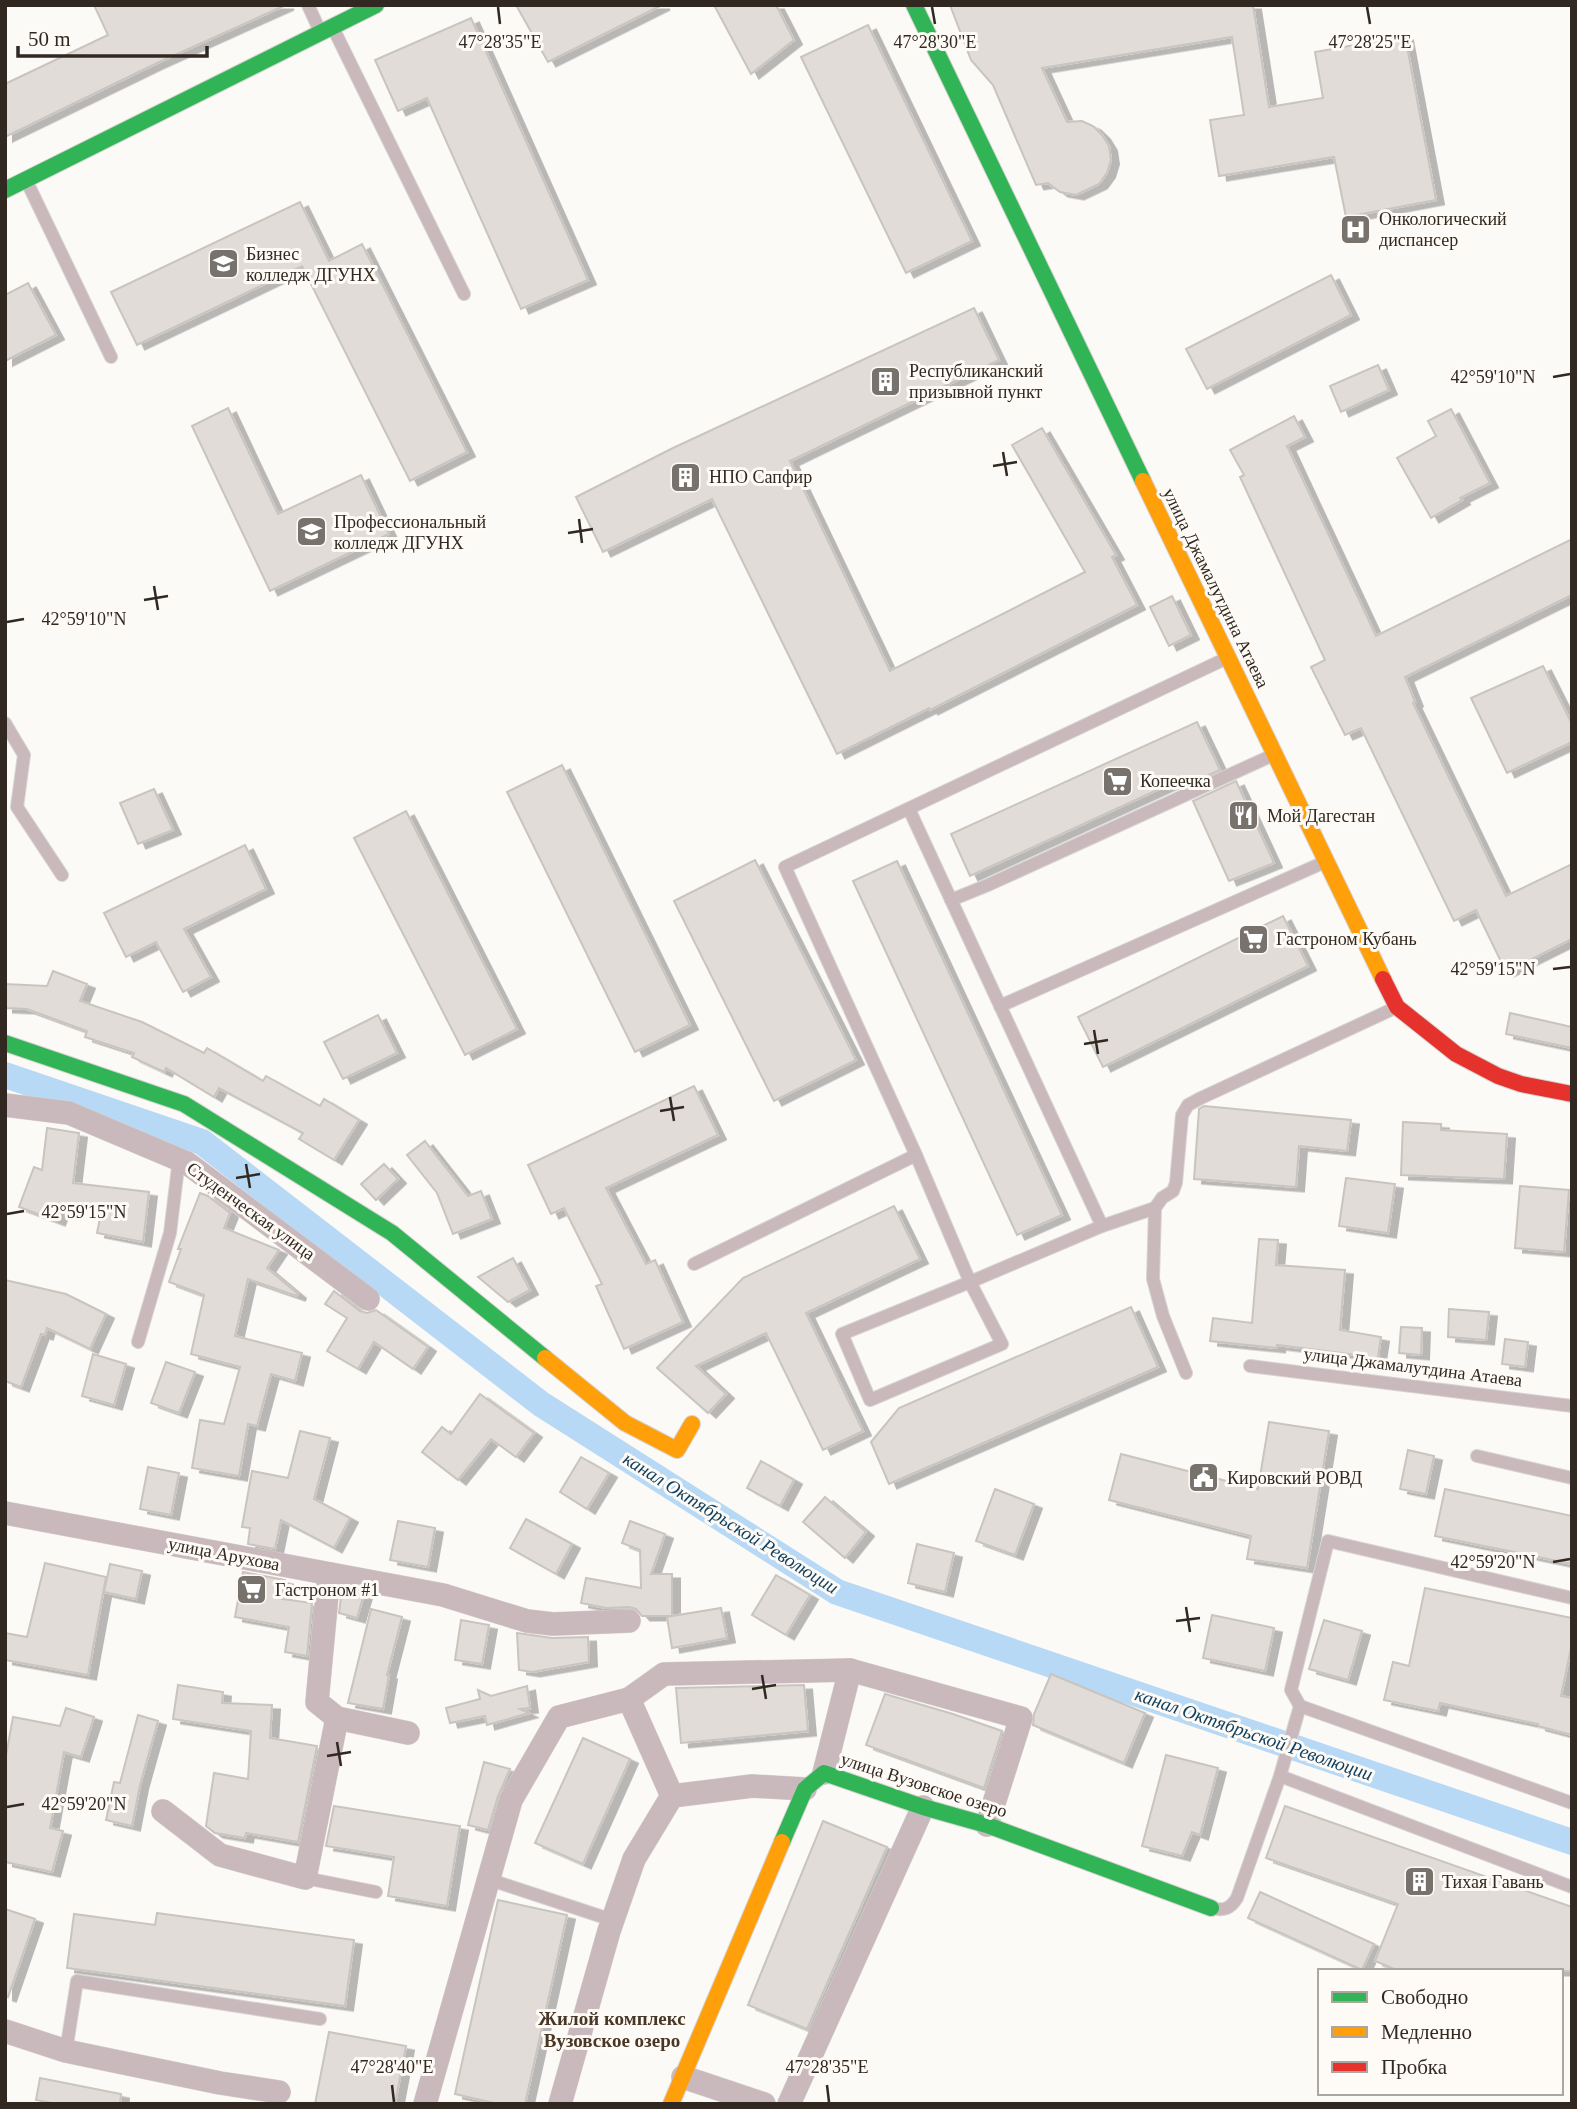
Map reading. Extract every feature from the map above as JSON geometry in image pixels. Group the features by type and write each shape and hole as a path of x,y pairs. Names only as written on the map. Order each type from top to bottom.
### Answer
{"street":[{"path":"324,29 364,5"},
{"path":"5,190 25,177 376,5"},
{"name":"улица Джамалутдина Атаева","path":"914,5 1398,1007 1428,1036 1464,1060 1503,1079 1544,1091 1572,1094"},
{"path":"5,183 25,177"},
{"path":"5,1043 184,1104 392,1233 625,1423 677,1450 692,1424"},
{"name":"Студенческая улица","path":"5,1105 69,1113 179,1159 221,1187 368,1299"},
{"name":"улица Арухова","path":"5,1513 443,1595 527,1621 553,1624 629,1621"},
{"path":"329,1574 317,1702 337,1718 408,1733"},
{"path":"824,1773 850,1670"},
{"path":"425,2104 511,1800 559,1717 629,1699 664,1674 850,1670 1021,1718 987,1825"},
{"path":"629,1699 672,1796"},
{"path":"163,1811 220,1855 305,1878 337,1718"},
{"name":"улица Вузовское озеро","path":"671,2104 805,1789 824,1773 923,1807 987,1825 1211,1908"},
{"path":"672,1796 752,1786 805,1789"},
{"path":"560,2104 612,1920 634,1859 672,1796"},
{"path":"789,2104 923,1807"},
{"path":"5,2031 66,2052 279,2092"},
{"path":"683,2077 764,2104"}],"lane":[{"path":"308,5 324,29 464,294"},
{"path":"25,177 111,357"},
{"path":"1228,658 785,867 916,1155 970,1283 1002,1344 870,1400 842,1334 970,1283 1102,1226 1155,1208 1173,1191 1182,1115 1188,1105 1398,1007"},
{"path":"5,723 24,755 17,807 62,875"},
{"path":"951,900 1276,753"},
{"path":"909,809 1102,1226"},
{"path":"1000,1006 1327,860"},
{"path":"694,1264 916,1155"},
{"path":"138,1342 170,1233 179,1159"},
{"path":"1155,1208 1153,1279 1163,1316 1186,1373"},
{"name":"улица Джамалутдина Атаева","path":"1250,1366 1572,1406"},
{"path":"1477,1456 1572,1478"},
{"path":"1572,1598 1328,1541 1291,1690 1300,1706 1572,1803"},
{"path":"1211,1908 1222,1910 1232,1906 1237,1898 1280,1776 1300,1706"},
{"path":"1280,1776 1572,1887"},
{"path":"305,1878 376,1892"},
{"path":"488,1879 612,1920"},
{"path":"66,2052 77,1982 320,2019"}],"building":[{"path":"94,5 286,5 155,64 5,137 5,84 108,35"},
{"path":"516,5 662,5 548,62"},
{"path":"714,5 776,5 794,40 751,74"},
{"path":"950,5 1253,5 1269,107 1323,98 1315,52 1405,36 1436,200 1346,217 1334,157 1219,176 1210,120 1244,115 1232,37 1042,68 1067,122 1082,121 1093,126 1109,146 1111,160 1107,173 1099,184 1076,195 1060,192 1048,183 1036,185 993,85 971,60"},
{"path":"471,18 588,280 521,309 427,98 398,111 375,60"},
{"path":"868,25 972,241 906,273 801,57"},
{"path":"300,202 329,261 362,244 467,452 410,481 302,266 137,345 111,292"},
{"path":"1331,275 1351,315 1207,389 1186,349"},
{"path":"28,283 56,335 5,361 5,295"},
{"path":"974,308 999,360 790,461 890,671 1085,572 1012,445 1042,428 1116,555 1112,557 1137,605 837,754 712,499 603,552 576,497 673,448"},
{"path":"1378,365 1389,390 1341,412 1330,386"},
{"path":"228,408 278,514 361,475 389,534 270,591 192,426"},
{"path":"1451,409 1490,483 1460,498 1462,500 1431,518 1397,458 1436,436 1428,421"},
{"path":"1294,416 1305,437 1287,446 1376,636 1572,539 1572,595 1405,677 1415,702 1413,703 1506,896 1572,864 1572,939 1506,972 1476,910 1454,921 1361,728 1345,735 1311,667 1325,660 1240,477 1244,475 1230,450"},
{"path":"1172,596 1191,635 1169,646 1150,607"},
{"path":"1543,666 1572,724 1572,742 1507,773 1471,698"},
{"path":"1197,722 1220,770 1186,785 1183,778 970,876 951,834"},
{"path":"562,765 690,1025 635,1052 507,792"},
{"path":"1236,781 1274,863 1229,881 1193,801"},
{"path":"154,789 173,830 138,844 120,803"},
{"path":"406,811 517,1029 465,1055 354,838"},
{"path":"245,845 266,889 184,929 211,977 183,992 156,942 126,957 104,913"},
{"path":"755,860 856,1060 774,1101 674,901"},
{"path":"897,861 1062,1215 1017,1235 853,881"},
{"path":"1283,916 1308,966 1103,1067 1078,1017"},
{"path":"53,971 87,984 80,1001 142,1022 204,1053 207,1048 263,1081 266,1076 320,1106 324,1099 359,1120 334,1160 299,1139 303,1133 219,1088 214,1097 166,1068 164,1072 132,1057 134,1053 85,1037 87,1031 27,1009 5,1008 5,984 47,986"},
{"path":"1510,1013 1572,1027 1572,1048 1506,1034"},
{"path":"378,1015 397,1053 343,1079 324,1042"},
{"path":"694,1086 718,1135 606,1188 646,1264 655,1260 683,1322 624,1349 596,1286 602,1284 564,1208 551,1214 528,1165"},
{"path":"1204,1106 1351,1120 1347,1151 1299,1146 1296,1187 1194,1179 1199,1109"},
{"path":"1403,1122 1441,1124 1441,1130 1507,1134 1504,1179 1401,1175"},
{"path":"47,1128 79,1133 73,1183 149,1192 143,1242 97,1233 102,1208 64,1204 57,1221 19,1207 34,1167 42,1170"},
{"path":"425,1141 468,1196 481,1191 492,1219 453,1234 437,1193 407,1155"},
{"path":"384,1164 398,1179 376,1200 361,1184"},
{"path":"1346,1178 1395,1184 1388,1233 1339,1226"},
{"path":"1520,1186 1569,1190 1564,1252 1515,1248"},
{"path":"200,1193 230,1213 224,1228 279,1250 267,1268 298,1294 297,1296 248,1279 235,1336 302,1353 295,1381 271,1374 257,1426 248,1424 239,1476 192,1468 200,1420 224,1424 240,1367 191,1354 204,1295 169,1282 181,1249 178,1249"},
{"path":"894,1206 920,1259 806,1313 863,1431 823,1450 766,1333 696,1366 726,1394 708,1413 657,1368 743,1278"},
{"path":"1259,1239 1278,1240 1276,1265 1345,1270 1340,1330 1381,1337 1377,1363 1357,1360 1358,1355 1277,1345 1277,1348 1210,1341 1213,1318 1252,1323"},
{"path":"513,1258 530,1290 508,1302 478,1277"},
{"path":"5,1280 66,1294 106,1314 90,1349 47,1328 45,1335 41,1334 21,1387 5,1381"},
{"path":"334,1291 360,1311 367,1313 376,1310 428,1347 413,1369 374,1342 358,1369 327,1351 347,1318 325,1304"},
{"path":"1131,1307 1158,1367 889,1484 871,1442 899,1408"},
{"path":"1449,1309 1489,1312 1486,1340 1448,1337"},
{"path":"1401,1327 1422,1328 1421,1355 1399,1353"},
{"path":"1505,1339 1528,1342 1525,1367 1502,1364"},
{"path":"93,1354 126,1364 114,1405 82,1396"},
{"path":"166,1362 195,1372 179,1413 151,1403"},
{"path":"480,1394 534,1433 516,1457 491,1439 458,1480 422,1452 442,1427 451,1434"},
{"path":"1269,1422 1329,1431 1307,1568 1247,1559 1251,1536 1109,1500 1121,1454 1258,1489"},
{"path":"300,1431 330,1438 314,1499 350,1518 334,1548 281,1520 275,1549 248,1544 250,1528 242,1527 252,1471 288,1478"},
{"path":"1408,1450 1434,1456 1426,1494 1400,1489"},
{"path":"581,1457 609,1473 587,1509 560,1492"},
{"path":"761,1461 794,1480 780,1506 747,1488"},
{"path":"148,1467 179,1473 171,1515 140,1509"},
{"path":"995,1489 1034,1504 1015,1555 976,1541"},
{"path":"1445,1489 1572,1516 1572,1564 1435,1536"},
{"path":"825,1497 866,1532 845,1558 803,1522"},
{"path":"526,1519 572,1544 556,1574 510,1548"},
{"path":"398,1521 435,1528 428,1567 390,1560"},
{"path":"630,1521 665,1534 651,1574 672,1574 672,1616 721,1608 727,1638 672,1648 667,1617 671,1616 642,1616 636,1609 629,1607 606,1608 581,1603 586,1578 641,1588 640,1550 622,1543"},
{"path":"917,1544 954,1553 945,1592 908,1583"},
{"path":"45,1563 106,1577 88,1675 5,1660 5,1633 27,1637"},
{"path":"110,1564 142,1571 136,1599 104,1592"},
{"path":"243,1572 285,1580 282,1599 312,1603 307,1656 285,1652 289,1627 235,1617"},
{"path":"776,1575 810,1595 786,1635 752,1615"},
{"path":"1425,1588 1572,1618 1572,1643 1561,1696 1572,1698 1572,1735 1538,1724 1440,1703 1438,1711 1384,1700 1393,1662 1409,1666"},
{"path":"342,1590 364,1594 357,1618 339,1613"},
{"path":"371,1609 402,1617 387,1675 383,1709 348,1703"},
{"path":"1212,1615 1274,1628 1265,1671 1203,1658"},
{"path":"461,1620 489,1625 482,1664 455,1660"},
{"path":"1324,1620 1362,1631 1348,1680 1309,1669"},
{"path":"517,1633 552,1638 588,1637 589,1662 532,1672 519,1670"},
{"path":"1051,1674 1145,1713 1124,1763 1033,1725 1034,1714"},
{"path":"178,1685 223,1692 222,1703 272,1705 270,1738 317,1746 298,1842 246,1833 245,1838 215,1833 206,1826 214,1773 248,1779 251,1731 173,1719"},
{"path":"804,1685 808,1731 681,1743 676,1688"},
{"path":"527,1686 530,1708 520,1709 529,1713 487,1725 485,1716 450,1723 446,1708 480,1699 478,1690 491,1696"},
{"path":"885,1694 1002,1731 984,1788 866,1745"},
{"path":"66,1708 94,1717 81,1757 64,1752 50,1828 63,1831 52,1872 5,1862 5,1761 13,1717 60,1726"},
{"path":"138,1715 158,1721 132,1826 106,1820 114,1782 120,1783"},
{"path":"583,1738 630,1759 583,1864 535,1843"},
{"path":"1166,1755 1218,1768 1200,1835 1192,1832 1182,1856 1142,1846"},
{"path":"484,1762 510,1769 498,1796 488,1830 468,1825"},
{"path":"334,1806 460,1826 447,1906 388,1896 394,1857 326,1846"},
{"name":"Тихая Гавань","path":"1285,1806 1572,1907 1572,1971 1394,1969 1375,1961 1398,1904 1266,1858"},
{"path":"823,1821 887,1847 807,2029 748,2005"},
{"path":"1260,1892 1374,1944 1362,1969 1360,1969 1248,1918"},
{"path":"498,1900 567,1915 525,2104 498,2104 455,2094"},
{"path":"5,1909 35,1919 8,1997 5,1996"},
{"path":"157,1913 354,1940 345,2006 67,1968 74,1914 155,1925"},
{"path":"329,2032 406,2046 395,2104 315,2104"},
{"path":"40,2078 121,2094 120,2104 57,2104 36,2100"}],"waterway":[{"name":"канал Октябрьской Революции","path":"5,1075 202,1142 541,1404 837,1592 1572,1842"}],"traffic: fast":[{"path":"5,190 376,5"},
{"path":"914,5 1143,481"},
{"path":"5,1043 184,1104 392,1233 545,1358"},
{"path":"782,1842 805,1789 824,1773 923,1807 987,1825 1211,1908"}],"traffic: slow":[{"path":"1143,481 1383,979"},
{"path":"545,1358 625,1423 677,1450 692,1424"},
{"path":"671,2104 782,1842"}],"traffic: jam":[{"path":"1383,979 1397,1007 1456,1054 1498,1076 1521,1084 1572,1094"}],"place":[{"name":"Онкологический диспансер","path":"1356,229"},
{"name":"Бизнес колледж ДГУНХ","path":"223,264"},
{"name":"Республиканский призывной пункт","path":"886,381"},
{"name":"НПО Сапфир","path":"686,477"},
{"name":"Профессиональный колледж ДГУНХ","path":"311,532"},
{"name":"Копеечка","path":"1117,781"},
{"name":"Мой Дагестан","path":"1244,816"},
{"name":"Гастроном Кубань","path":"1253,939"},
{"name":"Кировский РОВД","path":"1204,1478"},
{"name":"Гастроном #1","path":"252,1590"},
{"name":"Тихая Гавань","path":"1419,1882"}],"district":[{"name":"Жилой комплекс Вузовское озеро","path":"612,2029"}]}
